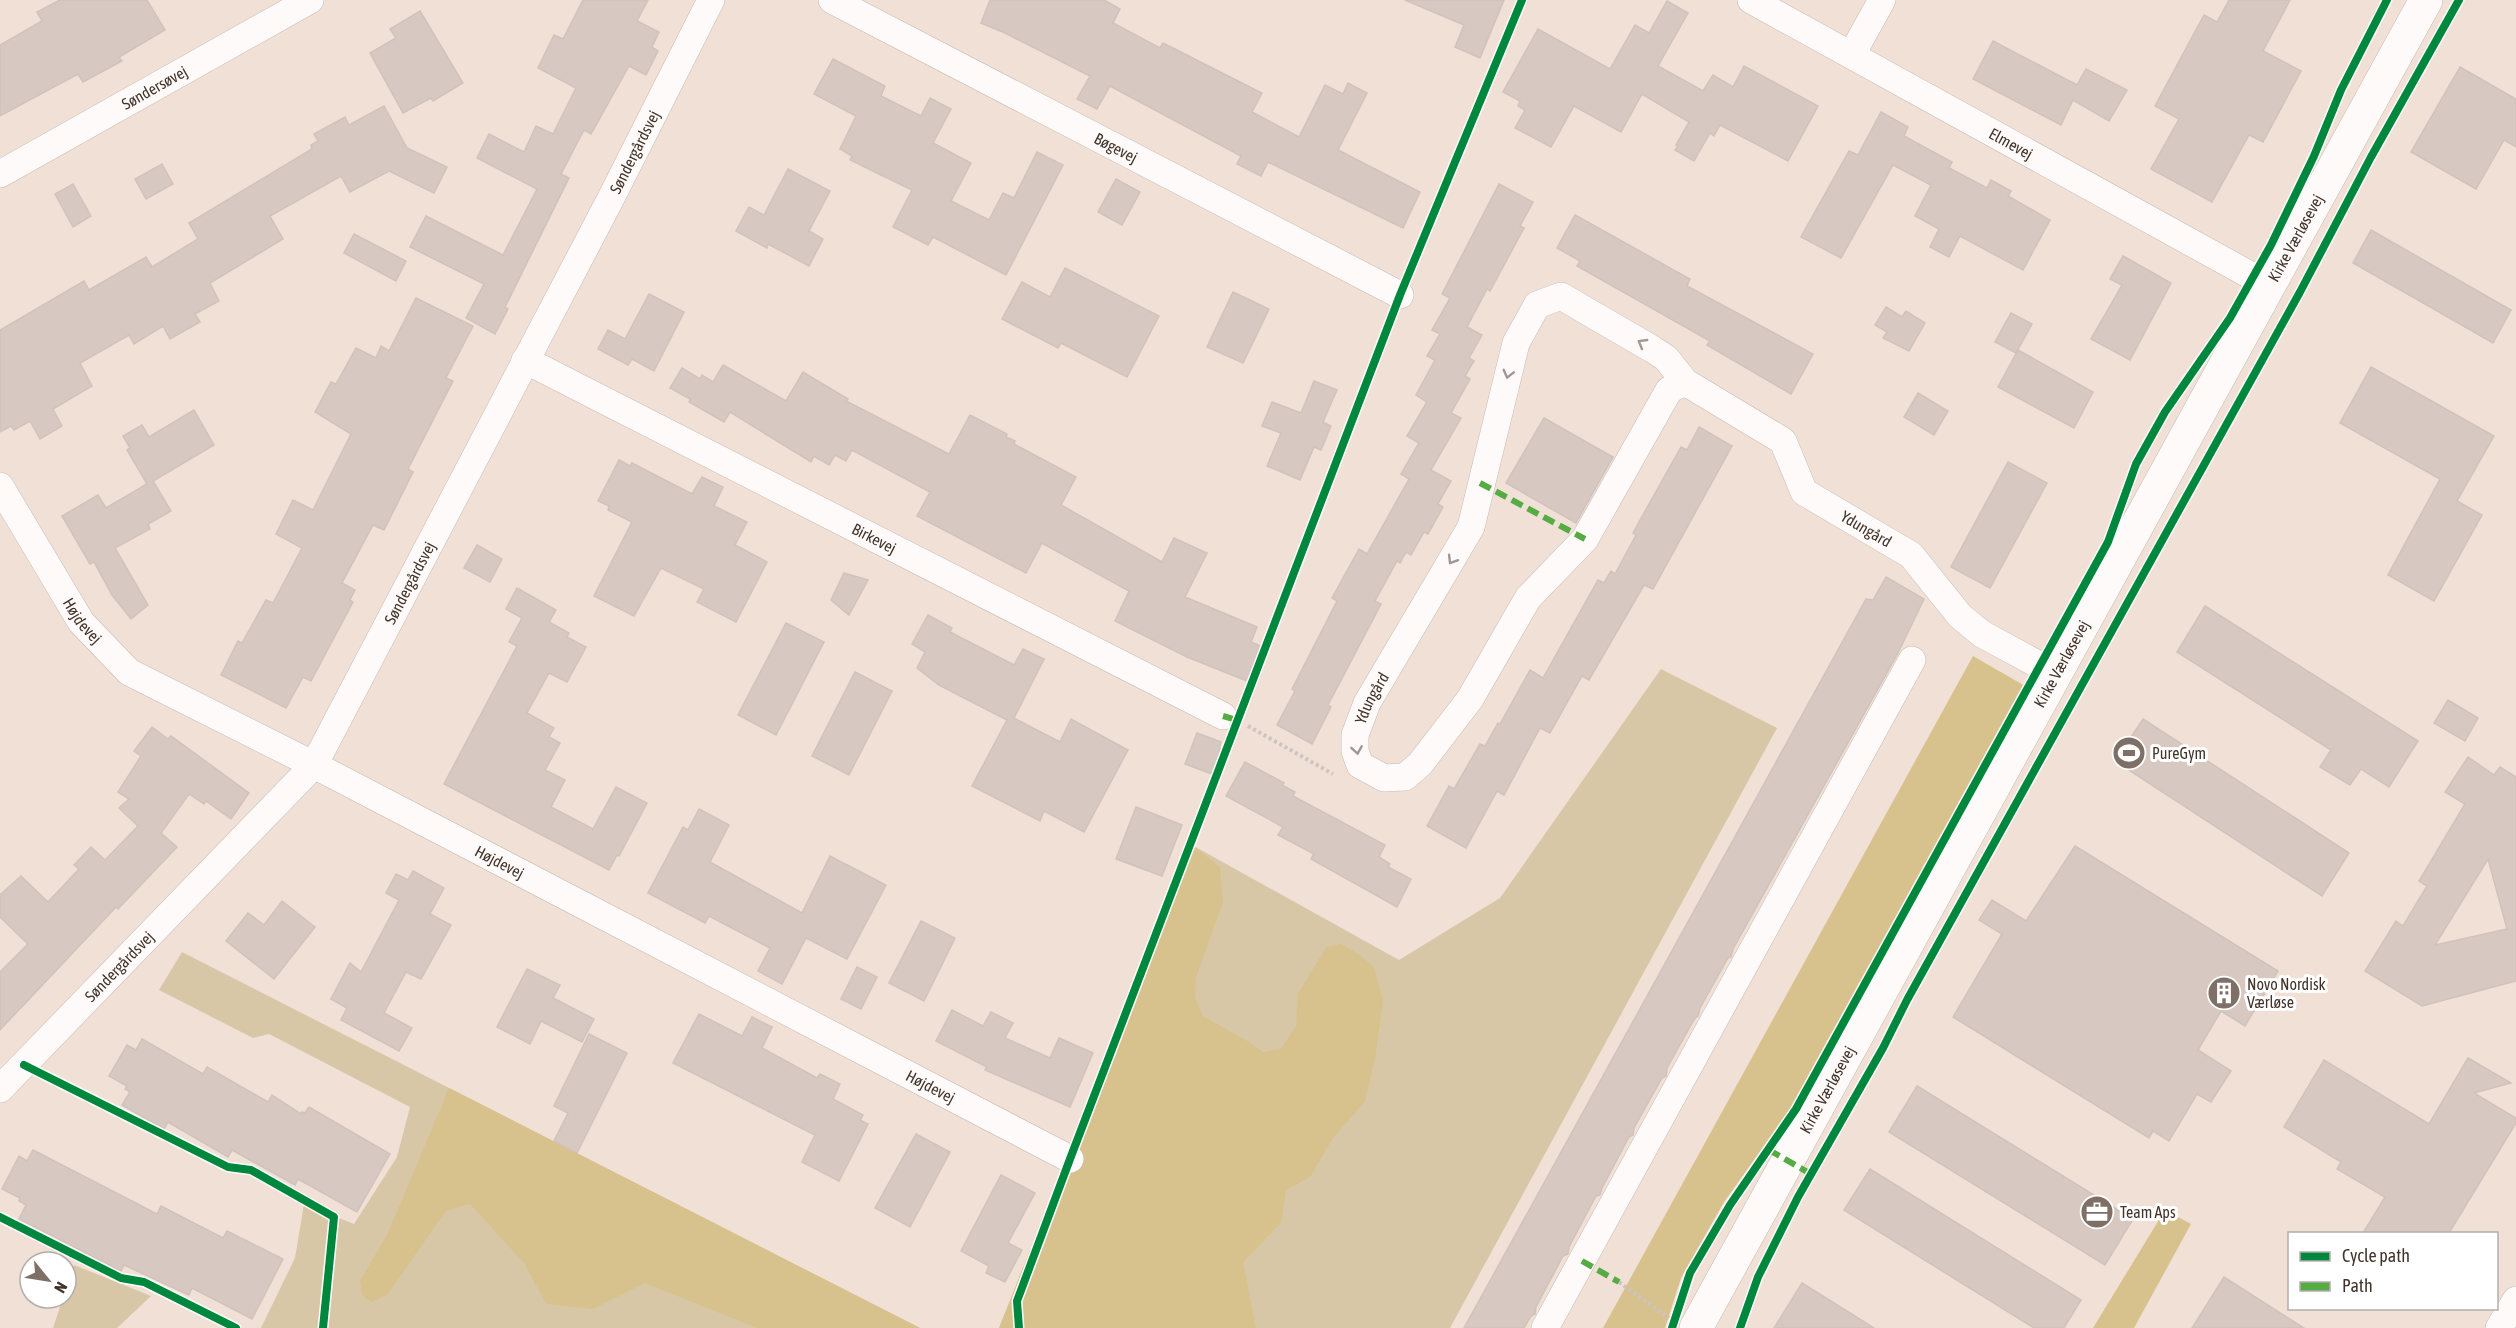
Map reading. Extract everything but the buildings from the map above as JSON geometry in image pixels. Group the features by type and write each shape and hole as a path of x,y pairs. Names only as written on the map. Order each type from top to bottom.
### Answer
{"street":[{"name":"Søndersøvej","path":"0,174 310,0"},
{"name":"Søndergårdsvej","path":"0,1089 314,765 711,0"},
{"name":"Bøgevej","path":"832,0 1400,295"},
{"name":"Elmevej","path":"1751,0 2270,286"},
{"path":"1852,54 1882,0"},
{"name":"Kirke Værløsevej","path":"1680,1322 2056,674 2426,0"},
{"name":"Ydungård","path":"1685,381 1669,390 1585,539 1528,598 1470,699 1420,764 1405,777 1384,778 1360,765 1355,751 1355,735 1367,703 1471,527 1516,343 1537,305 1561,296 1659,353 1685,381 1784,441 1804,492 1911,555 1960,616 1982,634 2056,674"},
{"name":"Birkevej","path":"525,360 1235,721"},
{"name":"Højdevej","path":"0,486 81,622 129,672 314,765 1070,1159"},
{"path":"1545,1328 1912,660"},
{"path":"2499,1328 2516,1300"}],"path":[{"path":"1235,721 1337,776"},
{"path":"1619,1282 1680,1322"}],"shaded area":[{"path":"1973,656 2025,686 1792,1107 1724,1202 1681,1278 1665,1328 1603,1328"},
{"path":"1661,669 1777,728 1450,1328 999,1328 1192,845 1399,960 1500,898"},
{"path":"1192,845 1220,867 1223,902 1196,977 1195,997 1203,1016 1263,1052 1281,1049 1296,1026 1298,994 1326,947 1341,944 1360,955 1374,967 1383,1001 1375,1059 1365,1101 1333,1138 1310,1177 1286,1190 1281,1223 1243,1262 1256,1328 999,1328"},
{"path":"182,952 920,1328 261,1328 295,1258 304,1204 354,1224 397,1157 410,1107 269,1034 253,1038 159,990"},
{"path":"449,1088 920,1328 757,1328 645,1283 593,1309 546,1304 525,1264 470,1204 446,1211 387,1295 371,1302 362,1295 360,1281 388,1233"},
{"path":"2165,1210 2191,1224 2134,1328 2093,1328"},
{"path":"78,1267 151,1296 117,1328 53,1328 59,1310 78,1310"}],"marked path":[{"path":"1480,483 1585,539"},
{"path":"1223,716 1237,720"},
{"path":"1769,1150 1811,1174"},
{"path":"1582,1261 1619,1282"}],"cycle path":[{"path":"1019,1328 1017,1301 1070,1159 1400,295 1522,0"},
{"path":"1672,1328 1690,1273 1730,1205 1796,1109 2108,542 2136,464 2165,412 2230,318 2271,245 2314,156 2341,90 2387,0"},
{"path":"1740,1328 1758,1277 1798,1197 1883,1048 1907,1000 2300,292 2371,157 2459,0"},
{"path":"24,1065 228,1167 251,1170 334,1217 323,1328"},
{"path":"0,1217 121,1278 144,1282 236,1328"}],"place":[{"name":"PureGym","path":"2129,753"},
{"name":"Novo Nordisk Værløse","path":"2224,993"},
{"name":"Team Aps","path":"2097,1212"}]}
